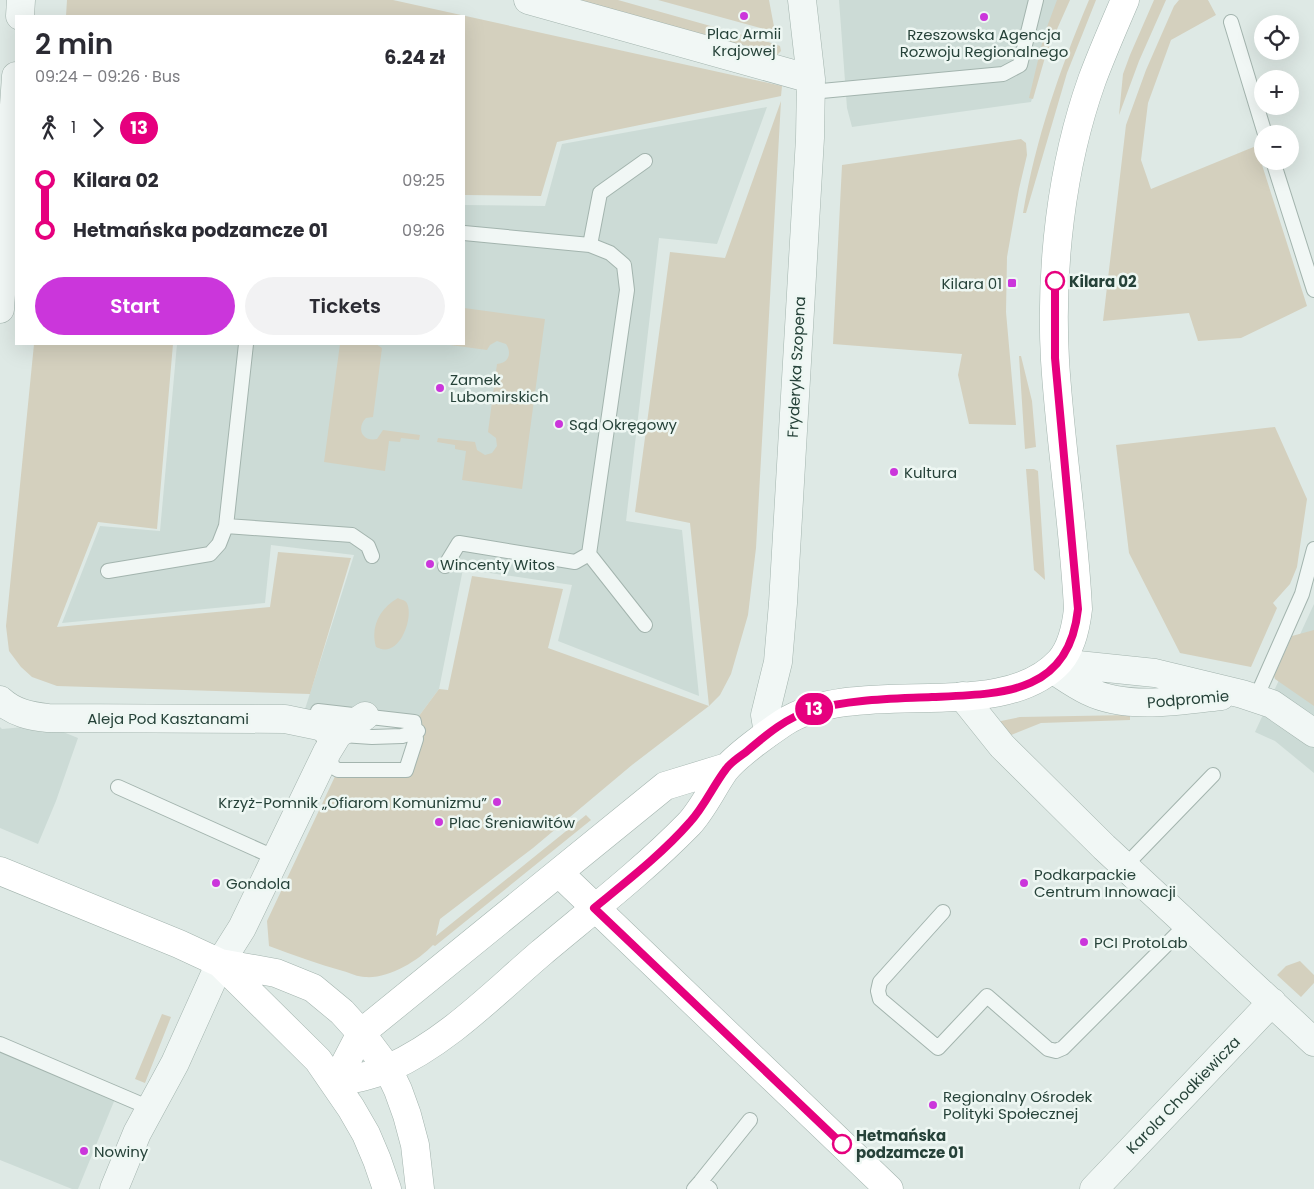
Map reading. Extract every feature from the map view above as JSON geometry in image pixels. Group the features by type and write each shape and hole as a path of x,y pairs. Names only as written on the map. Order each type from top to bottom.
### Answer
{"main road":[{"path":"1052,669 1061,660 1071,642 1078,609 1055,358 1055,281 1059,234 1064,189 1081,117 1092,81 1125,0"},
{"name":"Podpromie","path":"727,767 768,733 791,718 812,710 860,700 992,693 1024,686 1052,669"},
{"path":"335,1083 375,1052 559,873 666,786 727,767"},
{"path":"335,1083 375,1052 442,1038 648,863 691,822 727,767"},
{"path":"0,871 179,944 220,963 276,973 313,988 342,1012 375,1052 398,1090 415,1145 420,1189"},
{"path":"559,873 889,1189"},
{"path":"220,963 305,1045 335,1083 366,1134 387,1189"}],"street":[{"path":"20,15 21,0"},
{"path":"528,0 811,86"},
{"name":"Fryderyka Szopena","path":"768,733 765,714 778,662 783,603 811,86 802,0"},
{"path":"0,309 15,91"},
{"name":"Podpromie","path":"1052,669 1078,665 1155,674 1249,696 1272,704 1295,718 1314,733"},
{"path":"962,696 1002,746 1124,867 1314,1042"},
{"name":"Aleja Pod Kasztanami","path":"0,700 17,712 48,718 285,719 328,737"},
{"path":"114,1189 137,1133 175,1063 220,963 242,928 276,858 328,737 365,716"},
{"name":"Karola Chodkiewicza","path":"1094,1189 1272,1002"}],"lane":[{"path":"811,86 1003,74 1020,65 1036,0"},
{"path":"1231,22 1262,125"},
{"path":"590,245 600,193 645,162"},
{"path":"1276,170 1314,290"},
{"path":"465,233 590,245 610,253 624,265 628,290 589,554 645,625"},
{"path":"108,571 210,554 219,544 226,526 246,345"},
{"path":"226,526 352,535 368,546 372,556"},
{"path":"445,566 459,543 575,562 589,554"},
{"path":"1249,696 1302,594 1314,549"},
{"path":"365,716 414,722 416,732 416,739 406,770 338,770 333,767 328,737 402,736 416,732"},
{"path":"1124,867 1213,775"},
{"path":"118,787 276,858"},
{"path":"942,912 880,982 878,991 880,999 938,1048 987,996 1048,1049 1056,1051 1063,1048 1187,924"},
{"path":"0,1044 150,1108"},
{"path":"701,1186 750,1120"}],"shaded area":[{"path":"67,0 393,0 461,15 66,15"},
{"path":"579,0 618,0 775,44 780,46 781,51 777,55 772,54"},
{"name":"Plac Armii Krajowej","path":"658,0 769,0 775,32"},
{"path":"839,0 1066,0 1045,51 1031,102 852,127 847,108"},
{"path":"1057,0 1070,0 1046,54 1033,99 1029,98 1044,35"},
{"path":"1089,0 1096,0 1067,73 1026,213 1023,213 1028,185 1050,105"},
{"path":"1154,0 1166,0 1139,61 1119,115 1123,74"},
{"path":"1179,0 1208,0 1216,15 1171,40 1148,103 1141,160 1151,189 1254,147 1254,170 1264,170 1307,306 1241,338 1198,341 1189,313 1103,321 1126,125 1146,70 1174,6"},
{"path":"465,16 782,86 781,96 557,142 541,196 465,195"},
{"path":"781,101 756,548 748,615 731,674 720,695 709,706 690,523 635,512 670,252 725,258"},
{"path":"767,107 717,244 659,238 626,521 682,530 699,696 558,641 572,585 463,569 439,689 416,720 407,721 305,709 354,555 271,545 265,603 62,623 100,526 160,531 177,345 465,345 465,205 545,206 562,144"},
{"path":"1021,139 1026,143 1027,155 1007,257 1006,312 1016,425 969,424 958,375 962,354 833,344 842,165"},
{"path":"465,308 545,319 522,489 462,480 466,451 455,449 455,445 437,442 438,438 475,442 477,450 485,455 492,453 497,446 496,438 488,432 497,364 507,360 509,351 506,344 497,341 490,345 487,350 450,345 465,345"},
{"path":"34,345 173,345 157,529 98,522 57,627 270,607 278,552 351,558 310,694 57,686 32,677 21,667 9,651 6,626"},
{"path":"340,345 378,345 382,348 373,417 366,418 363,422 361,426 362,433 368,438 377,439 383,430 420,435 419,440 401,438 400,442 389,441 385,471 324,462"},
{"path":"1019,356 1021,356 1032,401 1036,447 1025,449"},
{"path":"1275,427 1307,499 1297,567 1290,584 1273,603 1277,608 1251,667 1180,653 1129,553 1116,445"},
{"path":"1026,469 1038,471 1045,580 1034,570"},
{"name":"Plac Śreniawitów","path":"472,576 563,589 548,648 709,706 632,765 533,848 440,919 436,936 586,815 591,820 435,946 433,945 402,968 383,975 362,977 269,946 267,921 338,770 406,769 416,720 439,689 448,690"},
{"path":"398,598 405,601 409,614 408,623 400,641 393,647 385,649 376,647 374,632 378,619 386,607"},
{"path":"1314,604 1314,773 1275,741 1255,732"},
{"path":"1314,630 1314,706 1275,679 1274,676 1292,636"},
{"path":"1130,715 1130,720 1041,723 1006,737 997,725 1001,721 1020,717"},
{"path":"46,725 78,738 56,801 38,844 0,828 0,727 2,729"},
{"path":"1300,961 1314,975 1314,983 1301,997 1277,975 1286,966"},
{"path":"162,1014 171,1017 145,1083 135,1079"},
{"path":"0,1052 115,1099 78,1189 72,1189 0,1160"}],"bus line":[{"name":"13","path":"842,1144 594,908 648,863 691,822 727,767 768,733 791,718 812,710 860,700 962,696 1009,690 1024,686 1041,677 1061,660 1071,642 1077,622 1078,609 1055,358 1055,281"}],"place":[{"name":"Plac Armii Krajowej","path":"744,16"},
{"name":"Rzeszowska Agencja Rozwoju Regionalnego","path":"984,17"},
{"name":"Kilara 02","path":"1055,281"},
{"name":"Kilara 01","path":"1012,283"},
{"name":"Zamek Lubomirskich","path":"440,388"},
{"name":"Sąd Okręgowy","path":"559,424"},
{"name":"Kultura","path":"894,472"},
{"name":"Wincenty Witos","path":"430,564"},
{"name":"Krzyż-Pomnik „Ofiarom Komunizmu”","path":"497,802"},
{"name":"Plac Śreniawitów","path":"439,822"},
{"name":"Gondola","path":"216,883"},
{"name":"Podkarpackie Centrum Innowacji","path":"1024,883"},
{"name":"PCI ProtoLab","path":"1084,942"},
{"name":"Regionalny Ośrodek Polityki Społecznej","path":"933,1105"},
{"name":"Hetmańska podzamcze 01","path":"842,1144"},
{"name":"Nowiny","path":"84,1151"}]}
